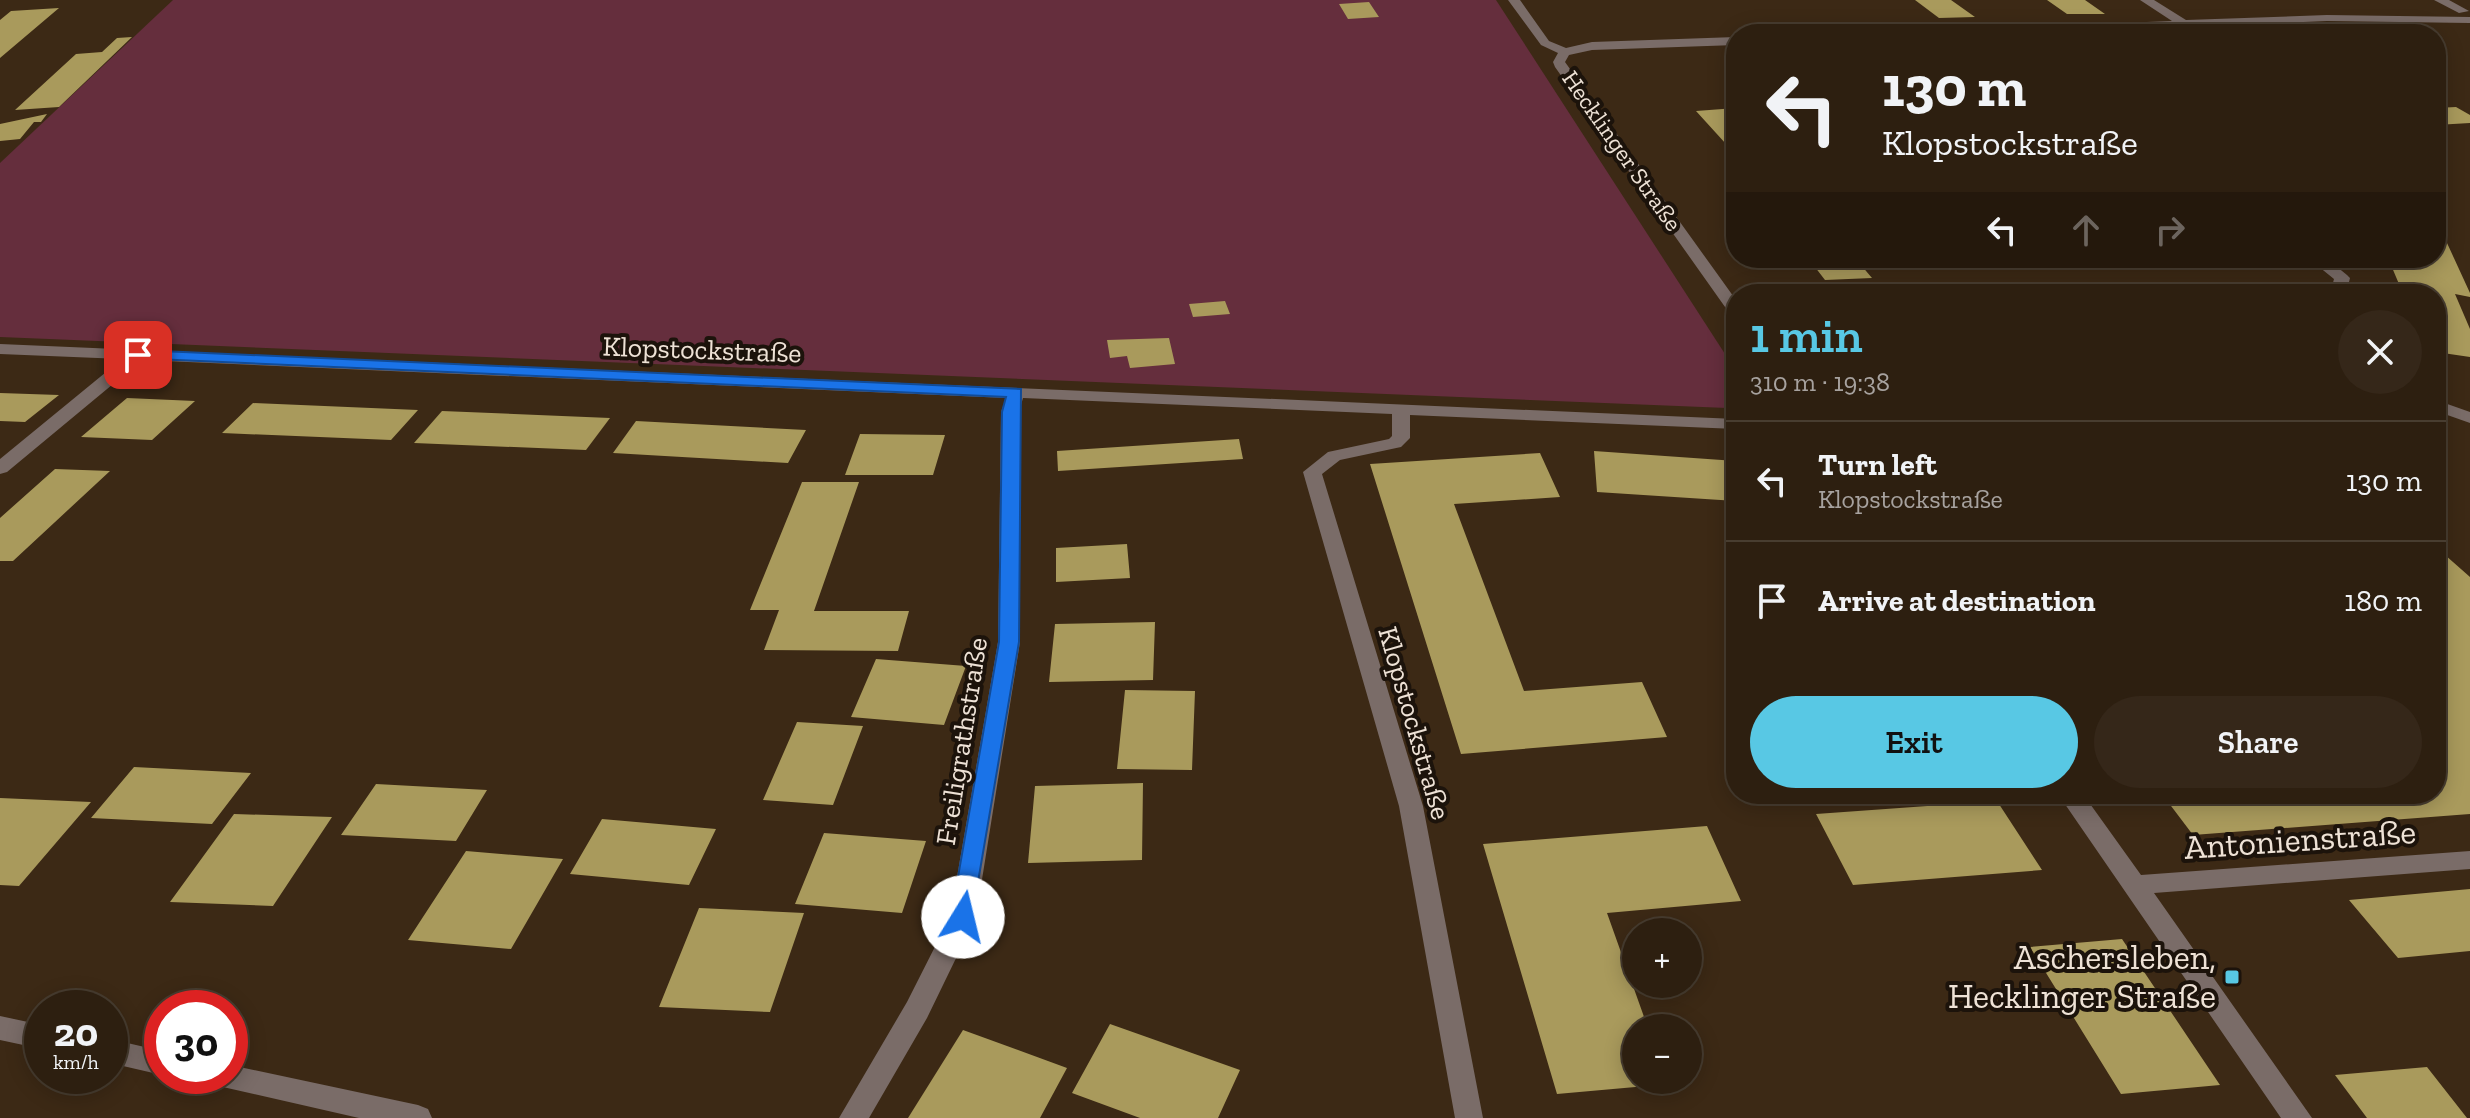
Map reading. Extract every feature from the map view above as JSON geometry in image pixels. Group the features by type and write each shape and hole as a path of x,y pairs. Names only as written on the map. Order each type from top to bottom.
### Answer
{"street":[{"name":"Hecklinger Straße","path":"1514,0 1545,43 1565,52 1559,62 1561,67 1726,297"},
{"path":"2146,0 2185,24 2466,16"},
{"path":"2440,0 2466,16"},
{"path":"1565,52 1592,46 1726,41"},
{"path":"2329,268 2342,278 2340,284"},
{"name":"Klopstockstraße","path":"0,349 1726,424"},
{"path":"0,468 138,355"},
{"name":"Freiligrathstraße","path":"853,1118 917,1010 963,917 1009,642 1010,412 1016,393"},
{"path":"2446,409 2470,418"},
{"name":"Klopstockstraße","path":"1401,411 1401,438 1395,443 1334,456 1312,472 1411,806 1469,1118"},
{"path":"2077,804 2298,1118"},
{"name":"Antonienstraße","path":"2134,885 2470,860"},
{"path":"0,1028 24,1033"},
{"path":"248,1081 418,1118"}],"shaded area":[{"path":"173,0 1496,0 1726,356 1726,408 0,337 0,163"}],"building":[{"path":"1915,0 1951,0 1975,17 1939,18"},
{"path":"2047,0 2085,0 2105,14 2067,14"},
{"path":"1369,2 1379,17 1348,19 1339,4"},
{"path":"59,8 0,58 0,20 11,11"},
{"path":"132,37 59,107 15,110 76,54 102,52 117,38"},
{"path":"2456,107 2470,115 2470,123 2446,124 2446,108"},
{"path":"1726,109 1726,144 1696,111"},
{"path":"47,114 41,122 34,122 20,139 0,141 0,124"},
{"path":"2446,241 2470,293 2470,297 2455,294 2470,329 2470,357 2446,353 2446,284 2399,284 2392,268 2446,268"},
{"path":"1816,268 1864,268 1872,278 1825,280"},
{"path":"1225,301 1230,314 1193,317 1189,304"},
{"path":"1169,338 1175,364 1130,368 1127,356 1110,358 1107,340"},
{"path":"0,393 59,395 25,422 0,421"},
{"path":"127,398 195,401 152,440 81,437"},
{"path":"253,403 418,410 391,440 222,433"},
{"path":"442,411 610,418 586,450 414,443"},
{"path":"636,421 806,430 788,463 613,453"},
{"path":"860,434 945,435 933,475 845,475"},
{"path":"1239,439 1243,459 1058,471 1057,451"},
{"path":"1594,451 1726,460 1726,500 1597,492"},
{"path":"1540,453 1560,497 1454,504 1524,691 1642,682 1667,737 1461,754 1370,464"},
{"path":"55,469 110,471 13,561 0,561 0,518"},
{"path":"802,482 859,482 814,611 909,611 898,651 764,650 779,610 750,610"},
{"path":"1127,544 1130,578 1056,582 1056,548"},
{"path":"2446,556 2470,577 2470,814 2193,835 2170,804 2446,804"},
{"path":"1155,622 1153,680 1049,682 1055,624"},
{"path":"876,659 966,666 944,725 851,717"},
{"path":"1125,690 1195,691 1192,770 1117,769"},
{"path":"797,722 863,726 833,805 763,800"},
{"path":"134,767 251,773 212,824 91,818"},
{"path":"1143,783 1142,860 1028,863 1035,786"},
{"path":"376,784 487,790 456,841 341,835"},
{"path":"0,798 91,802 19,886 0,885"},
{"path":"1999,804 2042,870 1853,885 1816,814"},
{"path":"234,814 332,817 273,906 170,902"},
{"path":"602,819 716,829 689,885 570,874"},
{"path":"1707,826 1741,901 1607,913 1622,955 1622,998 1637,998 1643,1014 1622,1014 1622,1088 1557,1094 1483,844"},
{"path":"824,833 926,841 902,913 795,904"},
{"path":"466,851 563,859 511,949 408,940"},
{"path":"2470,889 2470,951 2398,958 2349,900"},
{"path":"699,908 804,913 770,1012 659,1007"},
{"path":"2122,939 2220,1085 2121,1094 2030,947"},
{"path":"1110,1024 1240,1070 1218,1118 1140,1118 1072,1093"},
{"path":"963,1030 1067,1068 1040,1118 908,1118"},
{"path":"2427,1067 2467,1118 2367,1118 2335,1075"}],"place":[{"name":"Aschersleben, Hecklinger Straße","path":"2232,977"}],"route":[{"path":"138,355 1016,393 1010,412 1009,642 963,917"}]}
